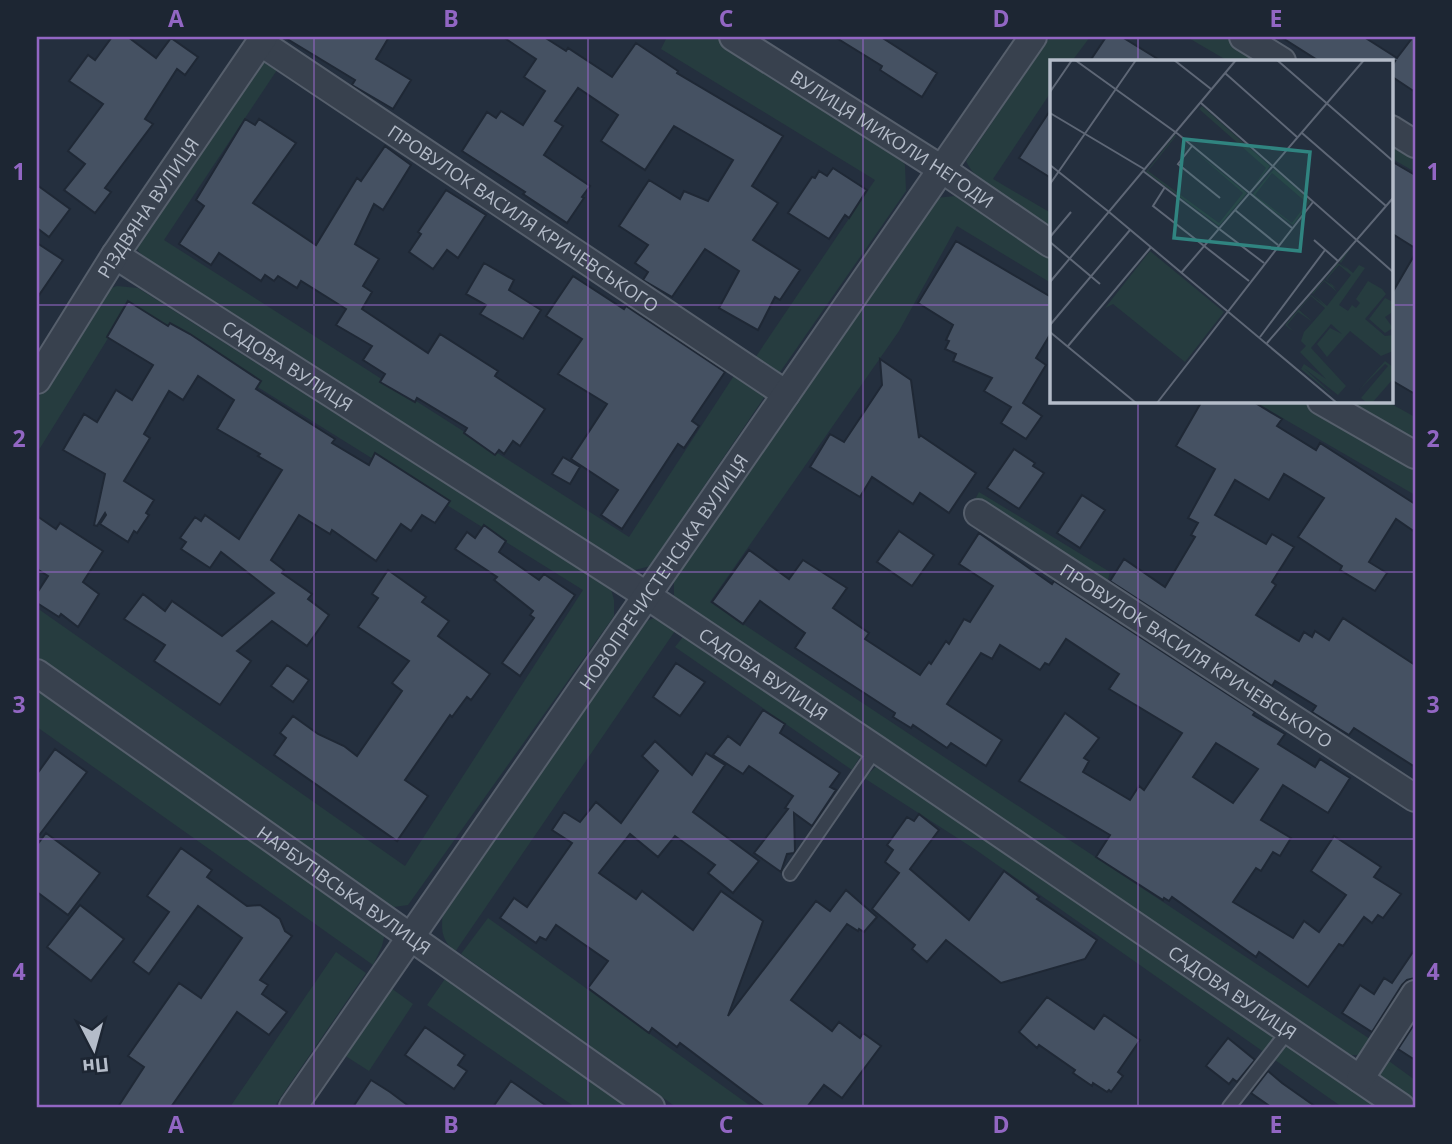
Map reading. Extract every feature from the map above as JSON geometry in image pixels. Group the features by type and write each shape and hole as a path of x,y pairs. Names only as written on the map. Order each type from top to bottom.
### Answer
{"street":[{"name":"ВУЛИЦЯ МИКОЛИ НЕГОДИ","path":"733,37 943,170 1050,243"},
{"name":"НОВОПРЕЧИСТЕНСЬКА ВУЛИЦЯ","path":"293,1107 1033,37"},
{"path":"1243,37 1280,60"},
{"name":"РІЗДВЯНА ВУЛИЦЯ","path":"37,380 115,255 262,39"},
{"name":"ПРОВУЛОК ВАСИЛЯ КРИЧЕВСЬКОГО","path":"262,39 786,394"},
{"path":"1392,129 1415,144"},
{"name":"САДОВА ВУЛИЦЯ","path":"115,255 646,595 1401,1107"},
{"path":"1323,402 1415,455"},
{"name":"ПРОВУЛОК ВАСИЛЯ КРИЧЕВСЬКОГО","path":"978,513 1415,798"},
{"name":"НАРБУТІВСЬКА ВУЛИЦЯ","path":"37,673 651,1107"},
{"path":"1360,1079 1415,995"}],"lane":[{"path":"790,874 876,749"},
{"path":"1229,1107 1289,1030"}],"green space":[{"path":"667,37 715,37 894,150 905,165 906,191 778,375 755,358 875,180 661,49"},
{"path":"1050,37 1090,37 1073,60 1050,60 1050,94 993,179 1050,212 1050,225 992,190 973,172 966,161"},
{"path":"1187,37 1226,37 1264,60 1226,60"},
{"path":"258,58 279,67 164,240 629,537 737,371 769,390 650,566 635,570 624,568 144,258 137,249 139,236"},
{"path":"1392,140 1415,154 1415,172 1392,159"},
{"path":"955,196 1050,253 1050,282 957,226 899,331 710,602 1376,1043 1361,1055 1351,1055 692,614 674,598 674,575 936,198"},
{"path":"117,286 138,288 611,589 614,616 408,905 394,907 376,901 37,659 37,608 405,866 583,590 128,306 37,453 37,400 106,290"},
{"path":"1255,402 1306,402 1415,466 1415,495"},
{"path":"1348,402 1388,402 1415,417 1415,441"},
{"path":"979,492 1110,572 1106,587 973,503"},
{"path":"654,618 665,620 677,628 455,952 443,934 443,912 642,623"},
{"path":"686,633 864,750 852,770 675,647"},
{"path":"37,690 385,933 373,965 37,727"},
{"path":"881,762 1381,1107 1342,1107 976,850 864,778"},
{"path":"488,918 752,1107 676,1107 461,954"},
{"path":"336,952 366,973 274,1107 230,1107"},
{"path":"447,976 637,1107 575,1107 427,1005"},
{"path":"391,988 413,1004 369,1071 344,1055"},
{"path":"1382,1056 1415,1080 1415,1103 1379,1078 1377,1066"}],"building":[{"path":"112,37 128,37 156,58 171,38 198,57 185,75 177,69 145,119 153,124 105,188 111,192 95,213 64,190 85,164 68,151 103,104 69,81 88,55 95,60"},
{"path":"284,37 389,37 376,59 411,80 393,109 352,85 355,80"},
{"path":"503,37 544,37 566,51 568,48 612,77 636,43 678,71 677,73 783,136 752,186 778,203 753,240 800,270 780,300 775,297 758,330 719,308 739,271 705,249 672,297 643,280 648,272 635,263 648,245 619,226 649,180 680,199 684,191 708,201 733,160 674,126 645,170 601,141 618,115 578,88 555,121 563,126 544,155 590,186 567,223 462,151 487,112 496,118 501,111 523,125 545,91 524,77 536,59"},
{"path":"835,37 881,37 937,73 922,97 880,70 882,66"},
{"path":"1106,37 1122,37 1159,60 1091,60"},
{"path":"1281,37 1364,37 1397,58 1415,37 1415,92 1392,77 1395,61 1392,60 1317,60"},
{"path":"1050,111 1050,177 1019,158"},
{"path":"245,119 255,125 259,119 296,143 253,203 316,245 357,178 361,181 385,146 411,165 383,210 374,204 355,244 379,259 363,286 372,292 362,309 428,353 440,334 498,371 495,376 545,409 520,446 513,441 504,454 499,450 495,455 464,433 467,428 417,398 415,402 380,382 385,374 363,360 372,346 336,325 346,309 301,281 297,288 278,276 274,281 265,275 261,281 219,253 211,265 179,244 204,206 196,200"},
{"path":"1392,162 1415,175 1415,248 1392,234"},
{"path":"833,168 867,190 849,218 845,215 829,239 788,213 812,177 815,178 819,171 827,176"},
{"path":"37,185 70,209 49,237 37,228"},
{"path":"446,190 486,215 458,258 447,250 433,269 409,252 421,234 418,232"},
{"path":"956,241 1050,296 1050,335 1036,358 1046,365 1023,403 1042,416 1026,439 1001,423 1011,407 984,391 992,378 953,361 956,354 945,349 953,325 918,303"},
{"path":"37,243 63,260 37,298"},
{"path":"1415,254 1415,394 1392,381 1392,293"},
{"path":"484,263 514,280 509,290 541,310 523,339 480,314 486,305 466,294"},
{"path":"573,276 624,309 626,306 725,372 692,421 699,426 684,448 678,444 622,529 601,515 618,490 571,459 607,404 558,374 582,339 546,316"},
{"path":"128,301 168,326 170,323 190,334 261,381 256,389 335,439 332,443 369,465 375,453 450,501 435,523 422,515 411,531 401,524 376,561 332,530 330,534 299,515 271,560 284,570 282,573 312,594 308,599 329,615 307,646 272,621 237,651 251,661 220,705 154,661 165,645 124,619 143,594 165,611 172,601 222,636 274,593 221,552 210,568 181,549 186,542 180,538 195,517 201,521 205,515 239,539 282,470 217,429 234,400 198,376 183,400 169,391 144,434 150,438 124,481 154,500 146,513 149,515 137,533 134,531 128,542 100,524 105,513 97,526 94,525 105,474 63,450 84,414 97,422 116,390 132,400 153,365 107,337"},
{"path":"880,359 911,380 919,438 920,435 976,473 949,513 920,493 913,504 872,477 860,497 810,467 830,434 844,442 882,385"},
{"path":"1201,402 1254,402 1282,419 1277,426 1316,450 1320,443 1415,504 1415,532 1396,519 1369,562 1387,573 1375,591 1340,570 1342,566 1298,537 1324,498 1284,474 1269,500 1235,480 1215,515 1266,544 1272,534 1294,547 1272,582 1276,585 1256,615 1299,641 1304,632 1312,637 1315,631 1329,640 1343,618 1415,665 1415,767 1354,728 1349,735 1312,712 1316,706 1275,681 1272,686 1110,581 1124,559 1165,587 1195,537 1191,535 1198,523 1188,518 1215,469 1176,446"},
{"path":"1014,449 1035,463 1033,466 1044,473 1019,509 987,488"},
{"path":"563,457 580,467 570,484 552,474"},
{"path":"1082,495 1105,510 1080,548 1057,533"},
{"path":"37,516 56,529 60,523 103,551 83,582 99,594 78,627 61,614 59,617 37,603 37,593 48,576 37,569"},
{"path":"484,525 506,541 499,552 539,580 544,574 575,595 520,676 502,663 534,618 530,615 533,611 494,580 497,577 455,549 467,532 475,538"},
{"path":"899,531 934,555 912,586 877,562"},
{"path":"979,533 1052,584 1054,581 1255,712 1253,715 1285,734 1278,744 1315,767 1320,759 1350,778 1328,813 1283,785 1261,820 1291,838 1280,856 1273,852 1261,871 1256,868 1233,902 1293,938 1304,921 1319,932 1346,895 1311,871 1334,836 1381,867 1374,877 1401,894 1383,918 1378,915 1372,923 1364,917 1343,946 1339,944 1308,987 1259,952 1256,957 1172,897 1169,901 1164,898 1163,900 1096,857 1110,835 1019,781 1065,713 1099,738 1084,758 1089,761 1083,772 1130,800 1139,786 1144,790 1182,733 1109,689 1119,674 1066,639 1049,665 1045,663 1040,670 1000,645 992,659 981,653 947,704 1002,740 986,766 951,743 947,748 913,725 911,728 893,717 895,713 795,648 805,633 760,601 743,624 712,602 749,550 789,579 803,560 847,588 833,608 869,633 865,639 920,675 946,641 949,644 964,619 970,622 993,586 959,564","holes":["1216,743 1258,769 1233,803 1193,777"]},
{"path":"388,570 426,597 422,602 449,621 438,636 490,674 471,700 467,697 452,717 450,715 405,780 428,796 397,841 274,755 286,738 280,733 293,716 357,756 402,691 392,683 409,661 358,627 378,598 372,594"},
{"path":"676,663 705,682 680,716 653,697"},
{"path":"287,665 309,680 293,702 271,686"},
{"path":"763,710 785,724 780,733 840,773 830,787 836,790 812,826 794,813 795,851 787,854 781,872 754,853 788,809 785,808 793,796 749,766 743,774 713,755 728,736 740,745"},
{"path":"655,741 692,775 706,753 725,765 693,812 759,861 733,893 708,873 715,865 675,836 658,857 630,834 599,873 636,899 642,891 693,930 721,891 763,921 728,1016 816,901 830,911 846,890 877,917 864,932 847,924 791,1000 832,1031 839,1022 860,1038 863,1033 881,1046 842,1098 824,1085 807,1107 765,1107 680,1043 677,1047 652,1028 649,1033 588,988 608,961 556,925 546,940 540,937 536,943 500,918 514,898 527,907 572,843 552,830 564,812 580,822 596,802 621,823 658,771 642,756"},
{"path":"55,749 87,772 37,838 37,774"},
{"path":"919,814 939,830 910,869 969,920 1004,871 1039,897 1037,899 1097,940 1085,959 1001,983 946,940 927,962 912,949 915,945 872,909 899,873 885,862 893,850 887,845 907,817 914,821"},
{"path":"46,833 100,873 68,915 37,892 37,845"},
{"path":"181,848 212,870 207,877 247,906 260,905 280,919 285,931 292,936 260,980 268,985 262,994 287,1012 269,1035 237,1012 171,1107 118,1107 144,1067 128,1056 179,983 201,998 242,938 198,906 149,974 133,962 169,912 147,896"},
{"path":"80,905 124,939 91,981 47,947"},
{"path":"1415,949 1415,978 1402,985 1372,1032 1342,1013 1360,985 1374,994 1384,978 1392,983"},
{"path":"1047,997 1094,1029 1104,1015 1140,1040 1118,1072 1123,1076 1111,1092 1093,1083 1092,1086 1073,1073 1075,1070 1039,1045 1037,1048 1019,1032"},
{"path":"1415,1023 1415,1060 1398,1049"},
{"path":"425,1027 465,1055 458,1065 467,1071 454,1089 405,1055"},
{"path":"1228,1038 1255,1060 1237,1082 1233,1079 1229,1084 1206,1066"},
{"path":"1268,1071 1316,1107 1271,1107 1251,1093"},
{"path":"371,1080 390,1092 410,1107 353,1107"},
{"path":"511,1081 548,1107 493,1107"}]}
